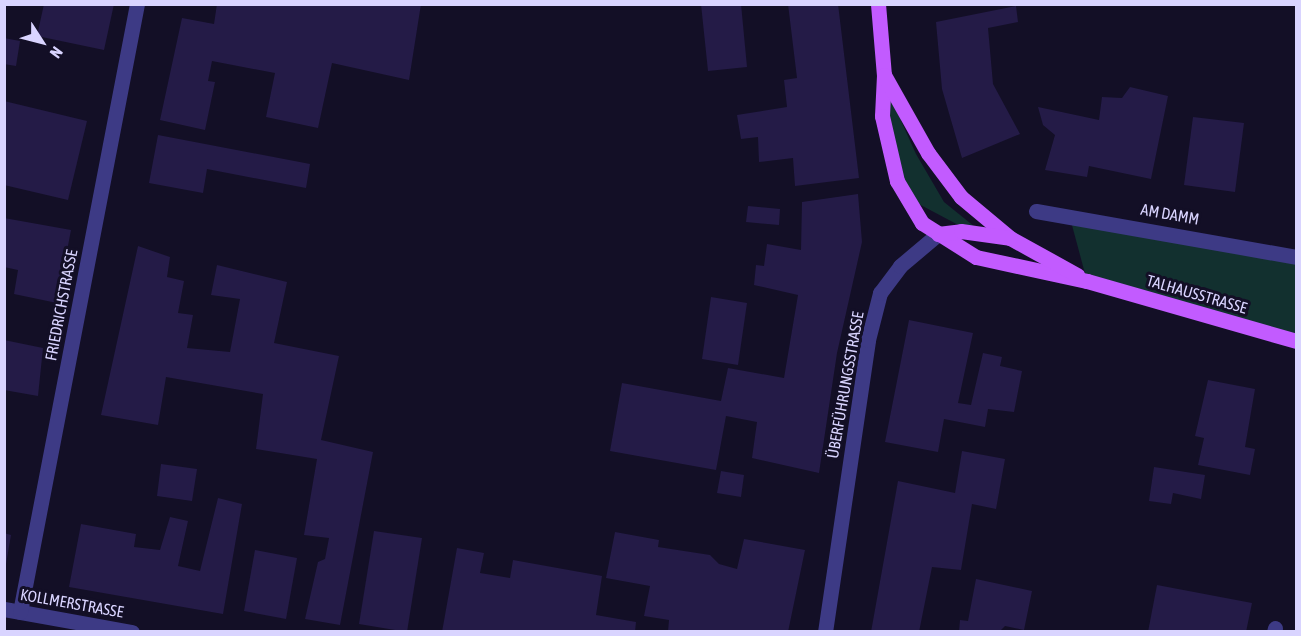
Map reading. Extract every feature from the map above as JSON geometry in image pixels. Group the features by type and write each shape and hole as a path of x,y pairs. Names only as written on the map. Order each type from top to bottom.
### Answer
{"main road":[{"path":"878,4 884,75 882,116 897,181 908,205 938,234 961,231 1010,238"},
{"path":"884,75 939,170 961,197 1010,238"},
{"name":"TALHAUSSTRASSE","path":"938,234 976,257 1038,273 1087,281 1296,341"},
{"name":"TALHAUSSTRASSE","path":"1010,238 1087,281"}],"street":[{"name":"FRIEDRICHSTRASSE","path":"20,612 137,4"},
{"name":"AM DAMM","path":"1036,211 1296,257"},
{"name":"ÜBERFÜHRUNGSSTRASSE","path":"825,632 868,340 880,293 900,266 938,234"},
{"name":"KOLLMERSTRASSE","path":"4,609 132,632"}],"green space":[{"path":"889,94 916,154 944,202 975,227 964,228 915,202 907,191 890,138"},
{"path":"1069,214 1296,257 1296,341 1087,281"}],"building":[{"path":"44,4 114,4 104,50 37,36"},
{"path":"217,4 421,4 409,80 332,63 318,128 266,117 275,73 212,61 208,81 215,82 205,130 160,120 182,18 214,24"},
{"path":"701,4 741,4 747,67 708,71"},
{"path":"788,4 838,4 859,178 795,186 793,158 759,162 758,137 741,139 737,115 787,107 784,80 797,78"},
{"path":"1016,6 1018,22 988,28 993,84 1020,134 962,158 942,89 936,22"},
{"path":"4,38 20,41 16,66 4,64"},
{"path":"1130,87 1168,96 1151,179 1089,166 1087,177 1045,170 1055,135 1043,125 1038,107 1099,120 1102,97 1122,98"},
{"path":"4,101 87,121 68,200 4,185"},
{"path":"1193,117 1244,123 1235,192 1184,185"},
{"path":"158,135 310,164 306,188 207,169 203,193 149,183"},
{"path":"858,194 862,242 837,353 819,473 752,458 757,422 726,416 716,470 610,451 622,383 721,401 728,368 784,378 798,295 754,285 756,265 764,266 767,244 801,250 802,202"},
{"path":"748,206 780,209 779,225 746,222"},
{"path":"4,218 71,230 57,303 14,294 18,270 4,267"},
{"path":"138,246 170,257 167,277 184,281 178,313 193,315 187,348 230,352 240,299 211,295 217,265 287,282 274,343 339,356 321,440 373,452 340,625 305,619 318,562 325,559 329,538 304,535 317,459 256,449 263,394 166,377 158,425 101,415"},
{"path":"711,297 747,303 738,365 702,359"},
{"path":"909,320 973,333 958,403 971,405 983,353 1002,357 1000,366 1022,371 1014,412 988,409 985,427 944,419 938,452 885,442"},
{"path":"4,340 43,348 38,396 4,390"},
{"path":"1208,380 1255,389 1245,447 1255,449 1250,475 1198,465 1204,438 1195,436"},
{"path":"962,451 1005,459 996,509 972,504 961,570 932,567 919,632 871,632 898,481 955,493"},
{"path":"161,464 197,469 192,501 157,496"},
{"path":"1154,467 1205,475 1201,499 1173,493 1171,504 1149,501"},
{"path":"721,471 744,475 741,497 717,493"},
{"path":"218,498 242,504 223,614 69,587 81,524 136,534 134,547 160,550 170,517 188,521 178,566 200,571"},
{"path":"374,531 422,538 407,632 359,624"},
{"path":"615,532 659,540 658,547 710,555 719,564 737,569 744,539 805,550 788,632 668,632 669,620 644,616 650,586 606,578"},
{"path":"4,533 11,535 6,564 4,563"},
{"path":"457,548 484,553 480,573 510,578 513,560 602,576 596,615 636,622 635,632 442,632"},
{"path":"255,550 297,558 286,619 244,611"},
{"path":"976,579 1032,591 1024,630 1005,626 999,632 959,632 960,620 968,621"},
{"path":"1157,585 1252,603 1246,632 1148,632"}]}
